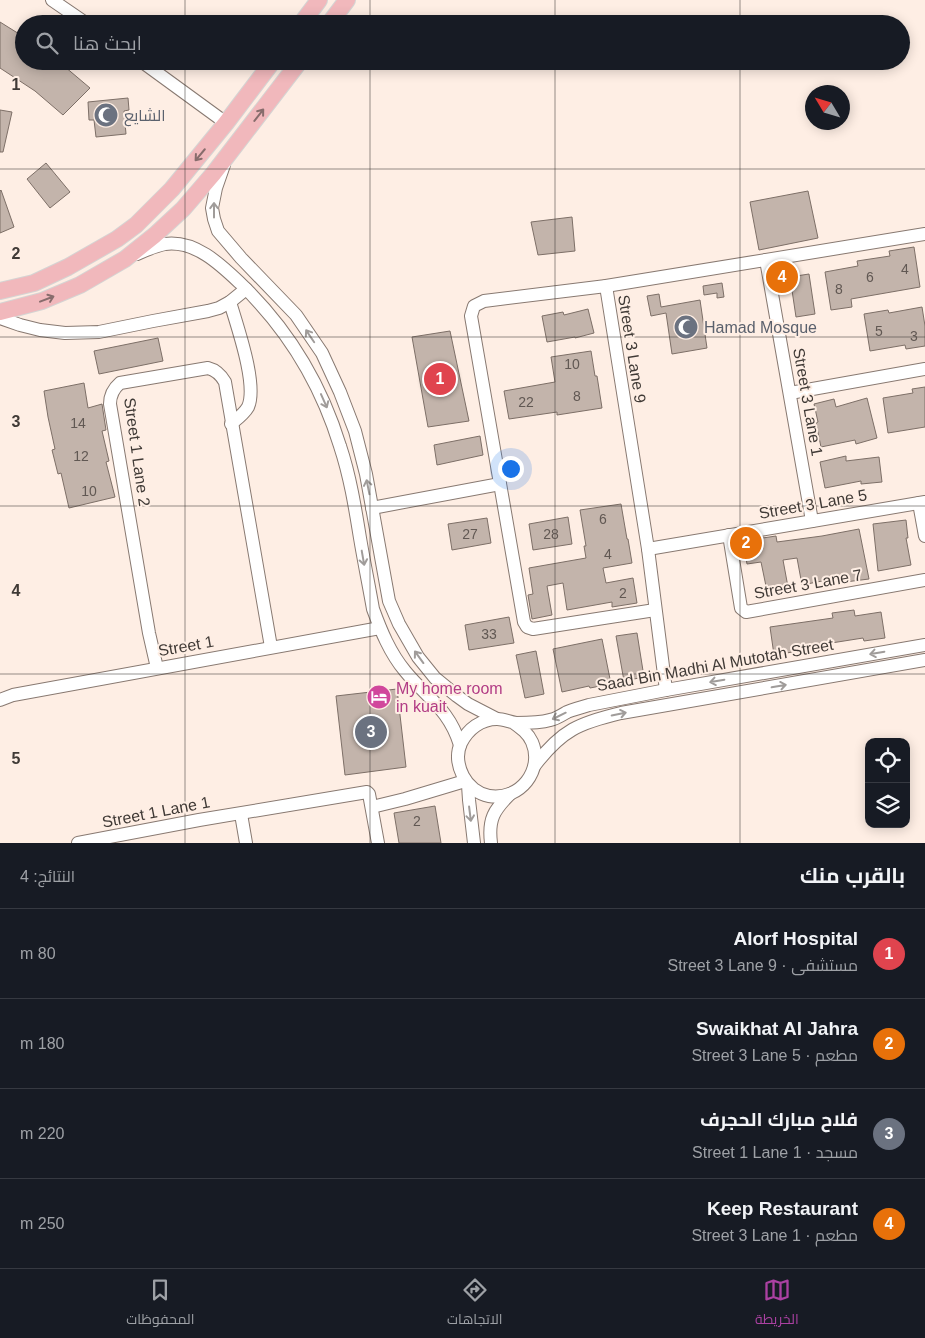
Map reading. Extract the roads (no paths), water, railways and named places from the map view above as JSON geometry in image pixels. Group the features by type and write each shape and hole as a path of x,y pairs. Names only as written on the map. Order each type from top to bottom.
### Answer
{"main road":[{"path":"308,15 319,0"},
{"path":"336,15 347,0"},
{"path":"0,291 43,279 130,230 155,208 172,189 266,70"},
{"path":"0,312 42,301 80,285 125,259 155,235 183,210 293,70"}],"street":[{"path":"52,0 74,15"},
{"path":"152,70 226,123"},
{"path":"236,145 222,169 212,208 218,231 241,258 296,315 322,353 355,431 366,474 389,601 408,640 418,657 435,678 468,704 498,719"},
{"path":"606,286 925,234"},
{"path":"125,259 155,246 167,244 182,244 209,256 246,289 282,331 307,367 325,403 340,446 352,489 373,609 380,628 393,654 405,671 451,722 460,745"},
{"path":"229,272 229,263 232,260 241,258"},
{"name":"Street 3 Lane 1","path":"766,260 812,521"},
{"name":"Street 3 Lane 9","path":"655,610 533,629 527,627 524,622 471,316 474,306 484,301 606,286 648,549 666,690"},
{"path":"0,318 40,330 65,333 99,332 219,308 246,289"},
{"path":"230,302 251,382 248,408 231,424"},
{"name":"Street 1 Lane 2","path":"157,668 149,633 110,404 111,395 120,383 208,368 220,374 225,382 270,647"},
{"path":"790,393 925,369"},
{"path":"372,508 500,484"},
{"path":"922,502 925,536"},
{"name":"Street 3 Lane 5","path":"648,549 922,502"},
{"name":"Street 3 Lane 7","path":"729,535 741,608 746,612 925,580"},
{"name":"Street 1","path":"0,700 13,695 380,628"},
{"name":"Saad Bin Madhi Al Mutotah Street","path":"514,723 551,720 578,708 666,690 925,645"},
{"name":"Saad Bin Madhi Al Mutotah Street","path":"535,765 559,738 575,728 596,719 925,660"},
{"path":"491,843 490,830 494,812 510,794 522,787 530,777 535,765 535,752 532,740 524,730 514,723 498,719 485,720 474,726 466,734 460,745 458,758 460,770 467,783 477,792 488,796 510,794"},
{"path":"378,843 372,807 467,783"},
{"path":"467,783 474,843"},
{"name":"Street 1 Lane 1","path":"78,843 113,840 199,820 367,792 372,807"},
{"path":"241,814 246,843"}],"place":[{"name":"الشايع","path":"106,115"},
{"name":"Keep Restaurant","path":"782,277"},
{"name":"Hamad Mosque","path":"686,327"},
{"name":"Alorf Hospital","path":"440,379"},
{"name":"Swaikhat Al Jahra","path":"746,543"},
{"name":"My home room in kuait","path":"379,697"},
{"name":"فلاح مبارك الحجرف","path":"371,732"}]}
